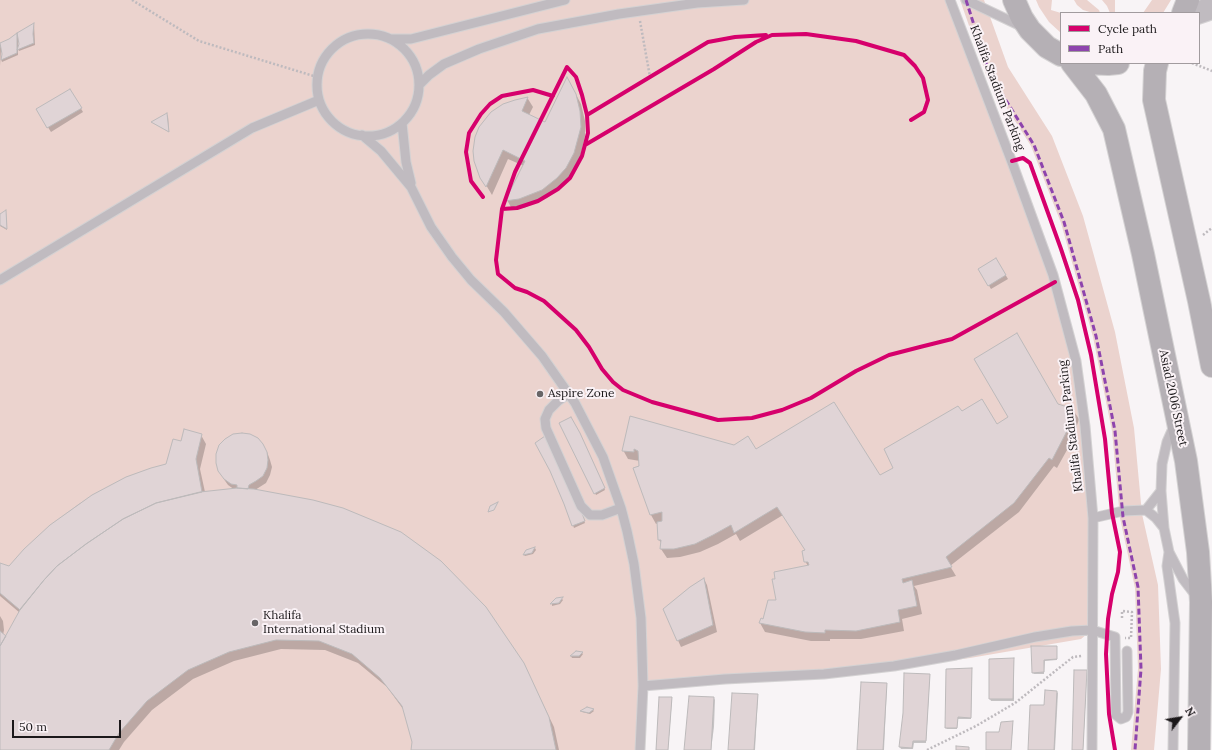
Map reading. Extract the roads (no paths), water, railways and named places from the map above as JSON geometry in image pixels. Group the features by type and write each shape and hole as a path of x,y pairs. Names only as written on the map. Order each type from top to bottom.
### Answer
{"main road":[{"path":"1014,0 1022,18 1030,30 1047,47 1060,54"},
{"path":"1183,12 1188,0"},
{"name":"Asiad 2006 Street","path":"1073,64 1096,94 1114,129 1143,254 1186,461 1198,552 1201,602 1199,750"},
{"path":"1157,64 1155,71 1154,100 1212,366"}],"street":[{"path":"1200,12 1212,8"}],"lane":[{"path":"391,39 406,51 416,67 419,85 411,112 402,123 390,131 376,135 362,135 348,131 335,124 326,113 319,100 317,77 323,59 336,44 353,35 372,33 391,39 417,38 547,2 564,0"},
{"path":"419,85 429,75 444,64 479,49 538,30 619,14 697,3 744,0"},
{"name":"Khalifa Stadium Parking","path":"950,0 1054,275 1076,361 1085,426 1093,518 1092,750"},
{"path":"966,0 1030,30"},
{"path":"0,280 252,128 319,100"},
{"path":"402,123 406,162 411,187"},
{"path":"362,135 381,150 411,187 431,227 452,257 471,280 504,312 542,356 575,403 603,457 621,508 634,564 641,618 643,686 640,750"},
{"path":"568,394 549,410 545,419 546,428 581,506 590,515 602,515 621,508"},
{"path":"1177,420 1167,442 1162,464 1161,491 1164,528 1169,552 1183,579 1201,602"},
{"path":"1146,510 1161,491"},
{"path":"1093,518 1123,511 1146,510 1156,518 1164,528"},
{"path":"1169,552 1167,566 1175,623 1172,750"},
{"path":"643,686 725,679 824,674 894,666 956,655 1035,637 1092,630 1115,637 1116,715 1121,719 1126,717 1128,712 1127,651"}],"place":[{"name":"Aspire Zone","path":"540,394"},
{"name":"Khalifa International Stadium","path":"255,623"}]}
